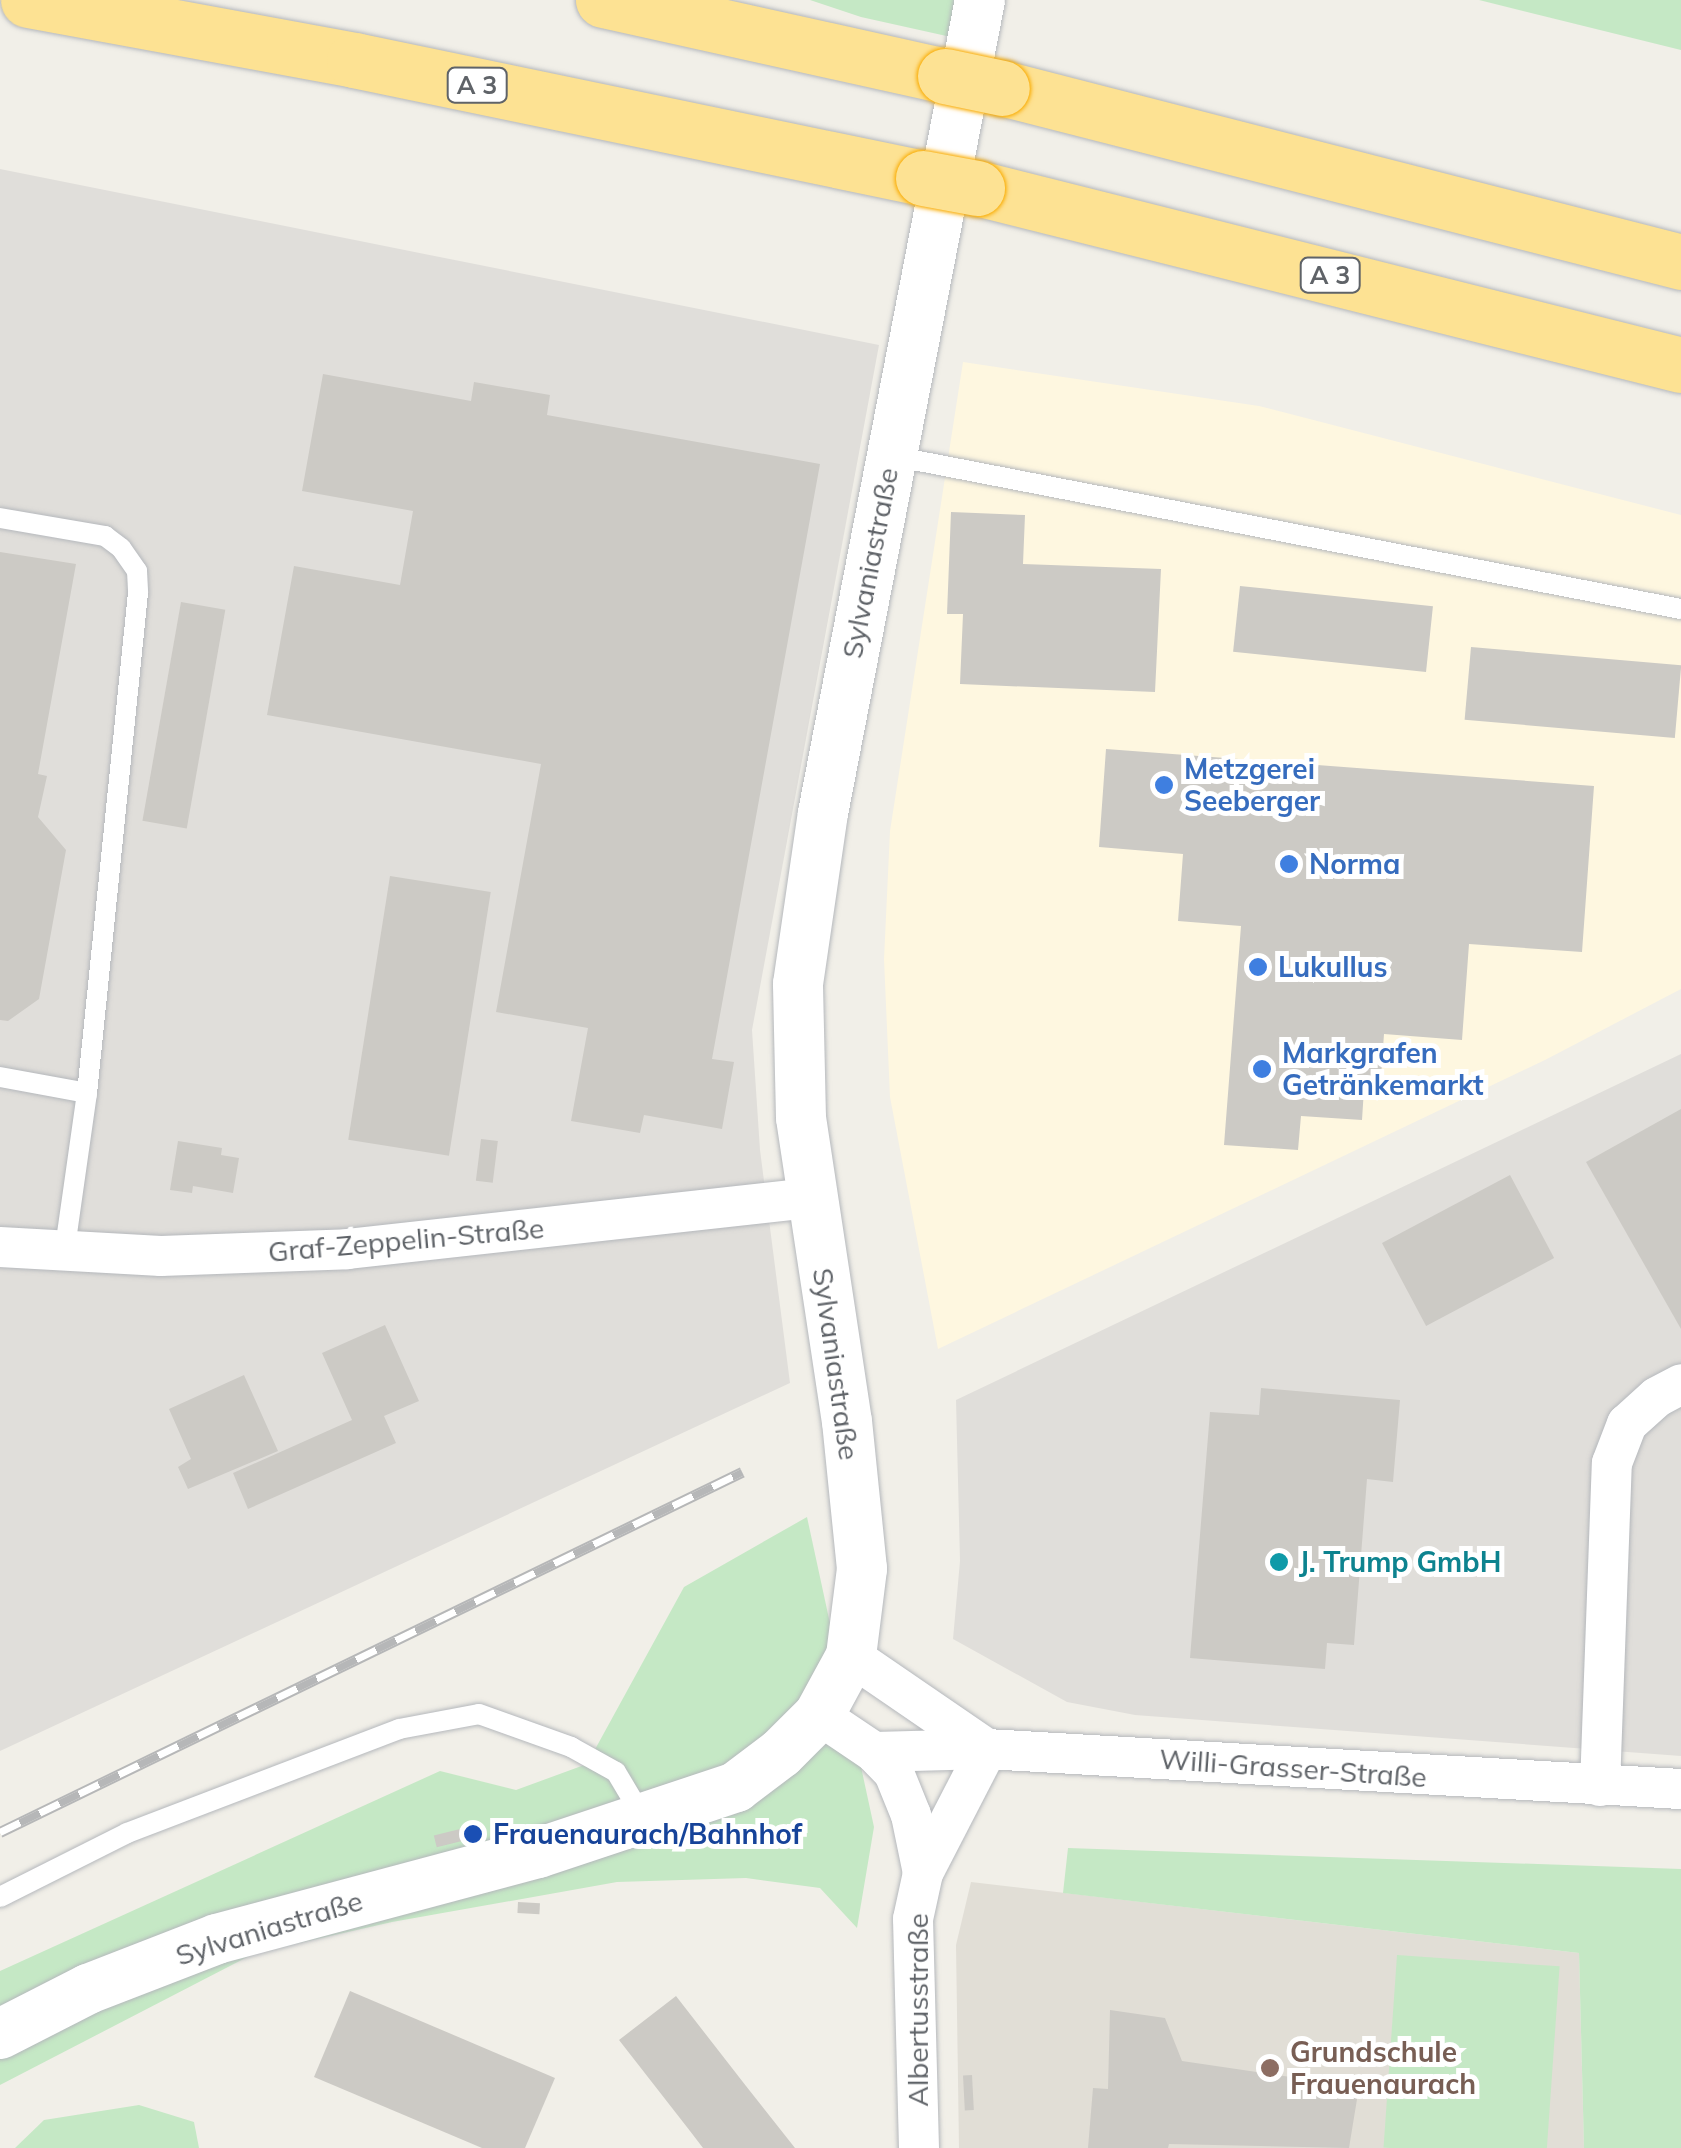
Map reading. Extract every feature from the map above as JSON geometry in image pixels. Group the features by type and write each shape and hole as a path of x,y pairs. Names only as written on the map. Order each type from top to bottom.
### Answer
{"highway":[{"name":"A 3","path":"28,0 354,60 977,188 1681,365"},
{"path":"604,0 1002,88 1681,262"}],"street":[{"name":"Sylvaniastraße","path":"0,2034 88,1989 217,1939 645,1821 736,1787 782,1753 818,1715 851,1656 862,1569 846,1422 801,1118 798,984 823,813 980,0"},
{"name":"Graf-Zeppelin-Straße","path":"0,1247 64,1254 160,1256 348,1250 811,1198"},
{"path":"1600,1786 1612,1462 1627,1424 1657,1396 1681,1384"},
{"path":"851,1656 987,1749"},
{"path":"818,1715 874,1752"},
{"name":"Willi-Grasser-Straße","path":"874,1752 987,1749 1681,1789"},
{"name":"Albertusstraße","path":"918,2148 912,1919 923,1873 987,1749"},
{"name":"Albertusstraße","path":"874,1752 894,1773 911,1815 923,1873"}],"lane":[{"path":"890,456 1681,609"},
{"path":"0,518 105,536 121,548 137,571 138,593 87,1093 64,1254"},
{"path":"0,1077 87,1093"},
{"path":"0,1897 162,1820 399,1729 479,1714 571,1747 616,1772 645,1821"}],"shaded area":[{"path":"0,169 879,345 752,1030 760,1150 790,1383 0,1751"},
{"path":"963,362 1259,406 1681,515 1681,989 1545,1060 938,1349 890,1097 884,959 890,831"},
{"path":"1681,1054 1681,1756 1135,1715 1067,1702 953,1639 960,1561 956,1400"},
{"name":"Grundschule Frauenaurach","path":"971,1882 1579,1953 1584,2148 959,2148 956,1945"}],"green space":[{"path":"810,0 964,0 960,39 861,17"},
{"path":"1479,0 1681,0 1681,50"},
{"path":"807,1517 874,1827 857,1928 820,1888 746,1878 617,1882 392,1922 255,1953 0,2085 0,1971 440,1771 516,1790 587,1764 684,1587"},
{"path":"1068,1848 1681,1869 1681,2148 1584,2148 1579,1953 1063,1893"},
{"path":"1397,1955 1560,1966 1547,2148 1384,2148"},
{"path":"139,2105 194,2122 199,2148 15,2148 44,2120"}],"building":[{"path":"323,374 471,401 474,382 550,395 547,415 820,464 712,1059 734,1062 722,1129 644,1115 640,1133 571,1121 588,1028 496,1012 541,764 267,715 294,566 400,585 413,511 302,491"},
{"path":"951,512 1025,515 1023,564 1161,569 1155,692 960,684 963,614 947,614"},
{"path":"0,552 76,564 38,774 47,776 38,817 66,850 39,999 8,1021 0,1020"},
{"path":"1240,586 1433,606 1426,672 1233,652"},
{"path":"181,602 225,610 187,828 142,821"},
{"path":"1471,647 1681,665 1675,738 1465,720"},
{"path":"1106,749 1594,786 1582,952 1469,944 1462,1040 1384,1034 1380,1091 1364,1089 1362,1120 1301,1116 1298,1150 1224,1145 1241,926 1178,921 1183,854 1099,847"},
{"path":"390,876 491,892 449,1156 348,1140"},
{"path":"1681,1109 1681,1329 1586,1162"},
{"path":"481,1139 498,1141 493,1183 476,1181"},
{"path":"178,1141 222,1148 221,1155 239,1158 233,1193 193,1186 192,1193 170,1190"},
{"path":"1510,1175 1554,1258 1426,1326 1382,1243"},
{"path":"385,1325 419,1401 384,1416 396,1443 248,1509 233,1473 352,1420 322,1353"},
{"path":"244,1375 278,1451 188,1489 178,1467 191,1459 169,1409"},
{"name":"J. Trump GmbH","path":"1261,1388 1400,1400 1393,1482 1367,1479 1354,1645 1327,1643 1325,1669 1190,1658 1210,1412 1259,1415"},
{"path":"460,1829 463,1841 437,1847 434,1836"},
{"path":"518,1902 540,1903 539,1914 517,1913"},
{"path":"350,1991 555,2078 525,2148 482,2148 314,2077"},
{"path":"676,1996 795,2148 703,2148 619,2040"},
{"path":"1110,2010 1165,2018 1182,2061 1359,2087 1349,2148 1169,2144 1168,2148 1088,2148 1093,2088 1108,2089"},
{"path":"963,2075 972,2075 974,2110 965,2110"}],"railway":[{"path":"0,1832 742,1472"}],"place":[{"name":"Metzgerei Seeberger","path":"1164,785"},
{"name":"Norma","path":"1289,864"},
{"name":"Lukullus","path":"1258,967"},
{"name":"Markgrafen Getränkemarkt","path":"1262,1069"},
{"name":"J. Trump GmbH","path":"1279,1562"},
{"name":"Frauenaurach/Bahnhof","path":"473,1834"},
{"name":"Grundschule Frauenaurach","path":"1270,2068"}]}
